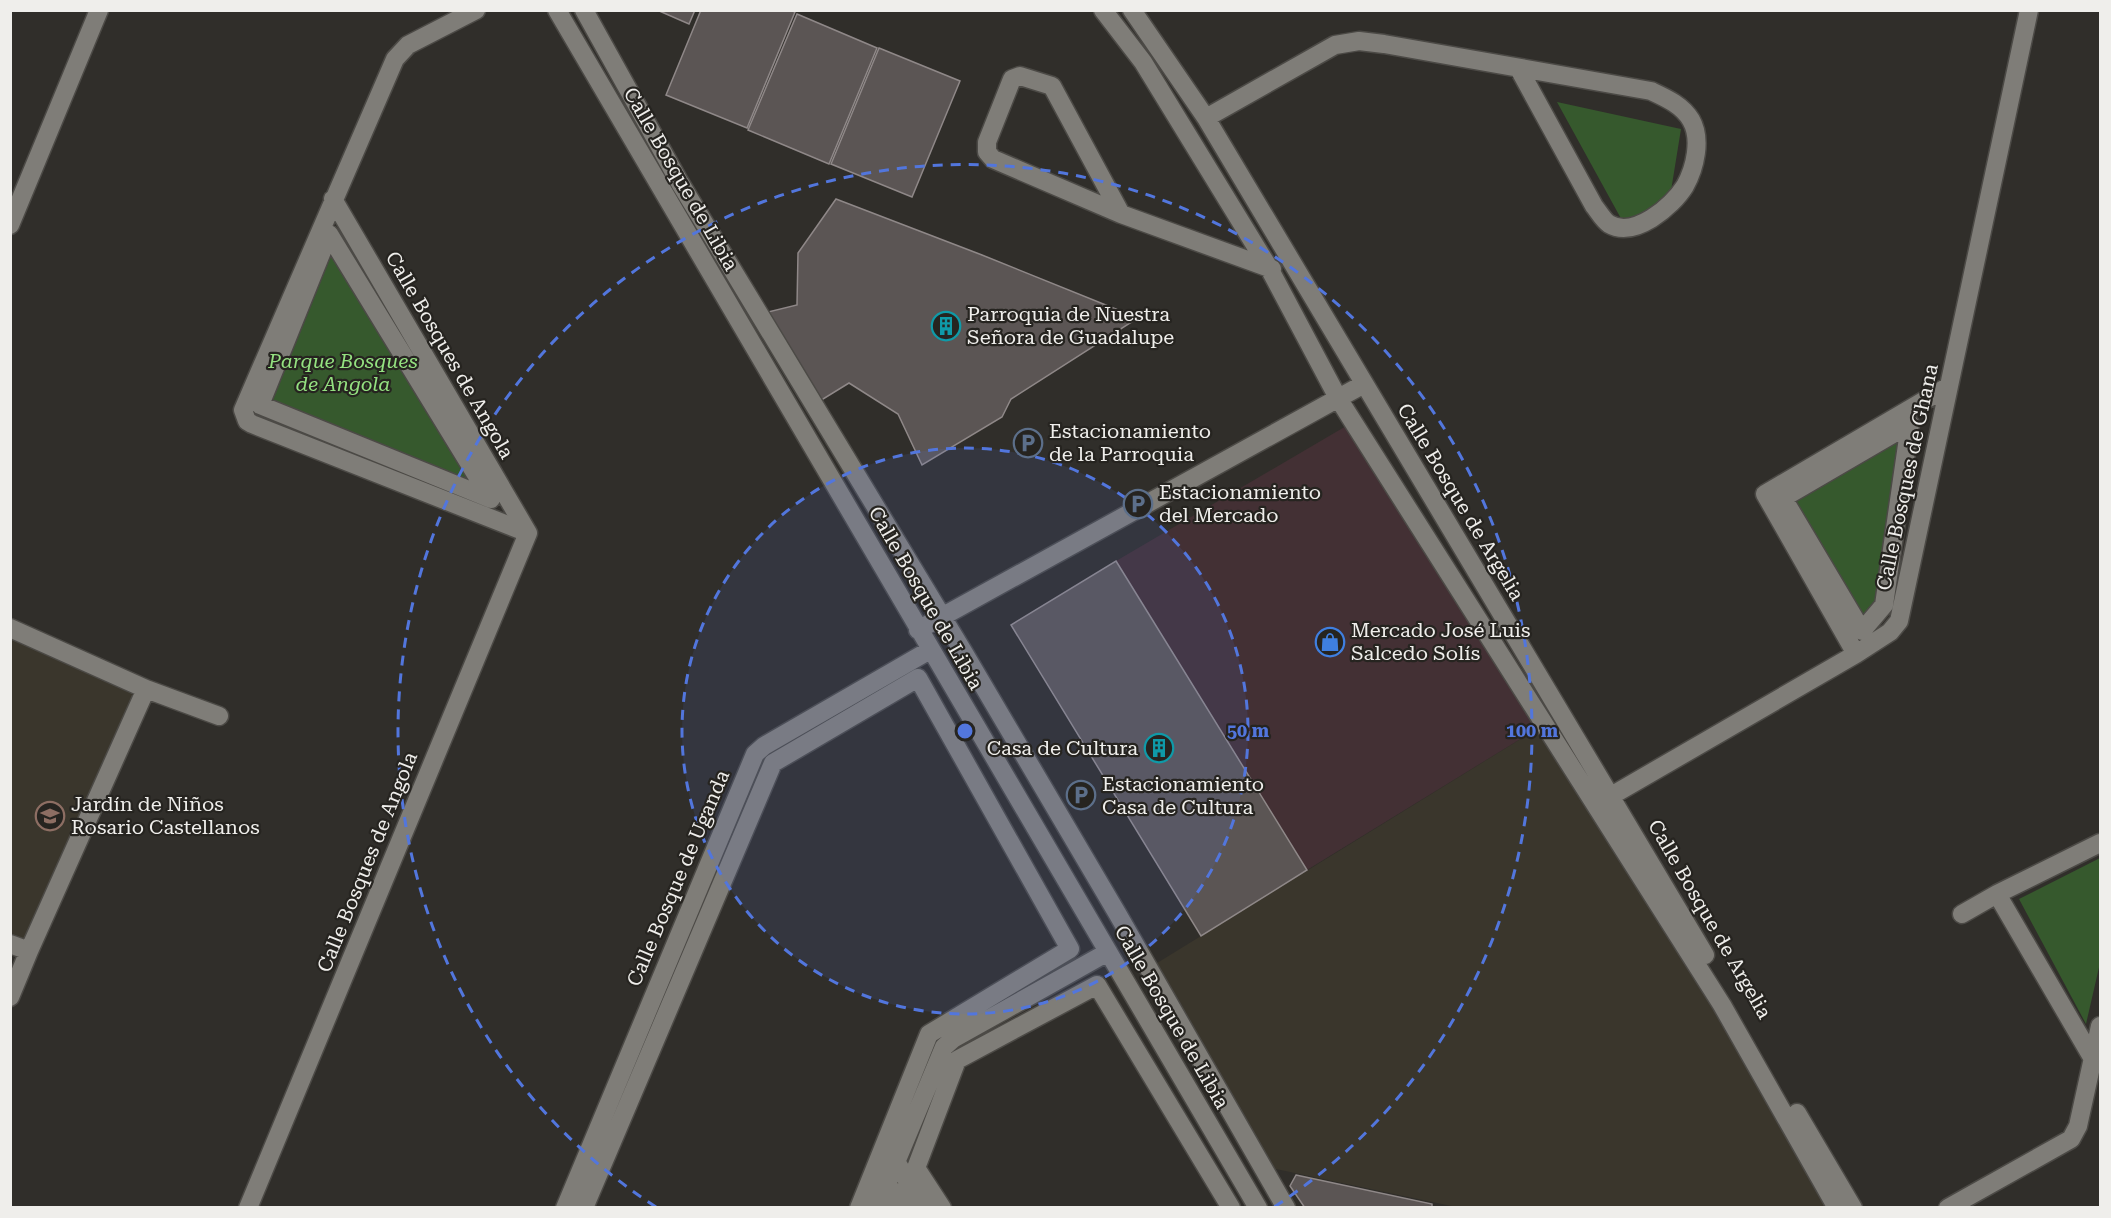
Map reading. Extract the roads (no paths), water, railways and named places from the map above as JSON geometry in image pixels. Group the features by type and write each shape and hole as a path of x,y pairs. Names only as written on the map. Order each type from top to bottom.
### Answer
{"street":[{"path":"10,225 99,10"},
{"path":"476,10 408,45 398,54 244,404 243,415 252,424 528,533"},
{"name":"Calle Bosque de Libia","path":"557,10 1258,1208"},
{"path":"584,10 680,183 942,617 1117,913 1286,1208"},
{"path":"1103,10 1143,62 1269,268 1338,398 1722,1005 1837,1208"},
{"name":"Calle Bosque de Argelia","path":"1132,10 1206,118 1611,796 1853,1208"},
{"name":"Calle Bosques de Ghana","path":"1611,796 1857,654 1890,632 1899,621 2030,10"},
{"path":"1206,118 1335,45 1359,41 1384,44 1651,91 1673,102 1690,120 1697,138 1695,158 1685,186 1670,204 1650,220 1629,228 1609,224 1594,206 1519,69"},
{"path":"1121,214 1052,87 1020,76 1012,79 987,142 986,147 993,159 1121,214 1269,268 1298,275"},
{"name":"Calle Bosques de Angola","path":"248,1208 528,533 333,199"},
{"path":"329,234 422,387 491,499 260,405 329,234"},
{"path":"918,630 1364,384"},
{"path":"1857,654 1765,494 1949,386"},
{"path":"1910,424 1884,604 1862,631 1783,498 1910,424"},
{"path":"10,628 146,688 219,716"},
{"name":"Calle Bosque de Uganda","path":"565,1208 756,754 764,746 930,650"},
{"path":"584,1208 773,763 918,678 1070,949 929,1034 859,1208"},
{"path":"10,997 146,688"},
{"path":"1962,914 2100,843"},
{"path":"1997,894 2093,1059"},
{"path":"10,944 29,951"},
{"path":"877,1208 941,1052 948,1042 1108,952"},
{"path":"942,1208 916,1168 957,1060 1097,985 1231,1208"},
{"path":"1948,1208 2071,1140 2078,1126 2100,1026"},
{"path":"896,1161 923,1208"},
{"path":"890,1208 896,1192 905,1208"}],"place":[{"name":"Parroquia de Nuestra Señora de Guadalupe","path":"946,326"},
{"name":"Estacionamiento de la Parroquia","path":"1028,443"},
{"name":"Estacionamiento del Mercado","path":"1138,504"},
{"name":"Mercado José Luis Salcedo Solís","path":"1330,642"},
{"name":"Casa de Cultura","path":"1159,748"},
{"name":"Estacionamiento Casa de Cultura","path":"1081,795"},
{"name":"Jardín de Niños Rosario Castellanos","path":"50,816"}],"park label":[{"name":"Parque Bosques de Angola","path":"343,372"}]}
